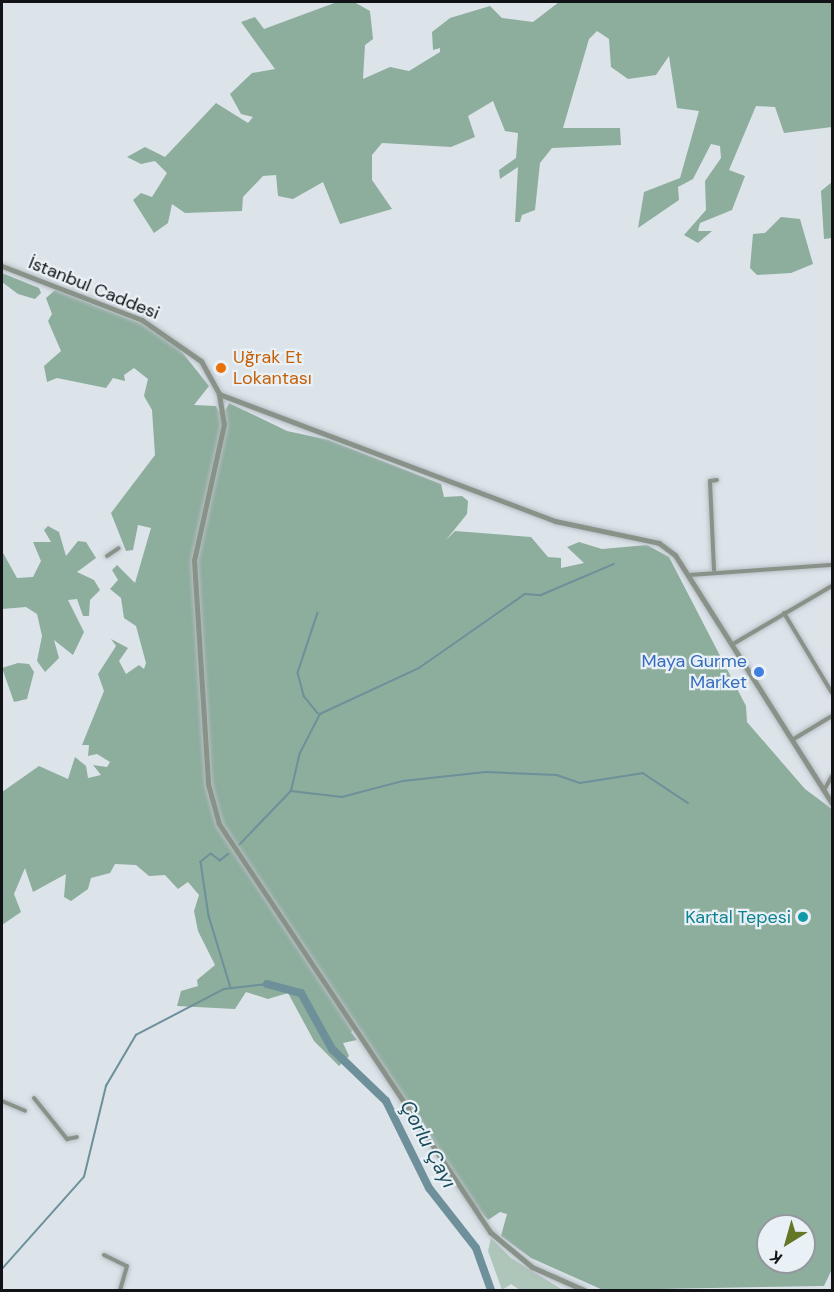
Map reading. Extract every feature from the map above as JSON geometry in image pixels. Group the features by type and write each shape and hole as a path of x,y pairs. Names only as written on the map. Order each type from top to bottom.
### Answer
{"street":[{"name":"İstanbul Caddesi","path":"2,267 142,320 201,361 219,394 224,424 219,465 196,541 194,580 208,784 219,824 490,1232 532,1267 584,1290"},
{"path":"219,394 555,521 659,543 687,575 733,644 832,803"},
{"path":"714,570 710,481 717,480"},
{"path":"106,556 119,548"},
{"path":"687,575 714,570 832,565"},
{"path":"733,644 832,586"},
{"path":"784,613 832,693"},
{"path":"791,740 832,716"},
{"path":"824,791 832,776"},
{"path":"34,1098 67,1139 77,1137"},
{"path":"2,1101 25,1111"},
{"path":"104,1255 127,1266 120,1290"}],"green space":[{"path":"337,2 354,2 370,11 373,39 365,45 363,79 390,67 409,71 440,52 440,48 433,50 432,32 450,18 490,6 502,18 533,22 559,2 832,2 832,127 784,133 775,107 756,106 729,170 745,176 732,210 700,223 698,231 712,231 698,243 684,235 706,210 705,181 721,158 720,146 711,144 693,179 678,187 679,200 638,228 644,192 680,178 699,111 677,108 669,56 656,75 628,79 611,67 609,39 597,31 589,39 563,128 620,128 621,145 552,148 540,163 535,210 522,215 520,222 515,222 518,167 500,179 499,170 516,158 518,133 505,131 493,101 468,116 475,137 451,147 382,143 372,155 372,180 392,209 340,224 323,182 293,199 278,196 276,175 263,176 243,197 242,211 185,213 172,204 168,223 154,233 133,200 141,193 152,197 167,173 155,161 141,164 127,157 145,147 165,157 216,103 248,123 253,117 241,114 230,94 252,73 275,69 241,22 255,17 264,29"},
{"path":"832,182 832,238 824,239 821,191"},
{"path":"781,217 800,219 813,264 791,273 757,275 750,268 753,234 765,233"},
{"path":"2,273 39,288 41,293 35,299 18,294 2,282"},
{"path":"55,290 143,324 174,342 209,386 194,405 216,406 222,417 229,403 287,431 329,440 441,484 444,497 462,496 468,501 467,514 446,540 455,531 531,537 548,557 561,558 561,568 584,563 567,547 579,542 602,549 647,545 669,557 746,706 747,722 805,789 832,809 832,1269 824,1286 603,1290 531,1258 501,1236 507,1214 500,1212 488,1220 476,1207 356,1027 351,1032 357,1040 343,1043 349,1056 339,1066 314,1041 288,993 268,999 246,992 235,1009 177,1006 181,991 198,986 197,980 215,965 198,931 194,911 199,895 188,882 178,889 165,875 149,876 136,865 115,864 110,873 91,878 88,889 71,901 64,897 66,874 33,892 25,868 14,894 21,912 2,925 2,792 39,766 68,779 75,757 86,766 88,778 101,775 93,765 107,767 110,762 97,754 88,756 89,745 82,745 104,691 98,674 116,646 111,639 128,648 119,661 126,674 139,665 144,669 146,663 136,626 124,618 121,598 110,589 118,580 112,570 117,565 135,583 151,528 138,525 133,550 126,551 111,513 155,455 152,410 144,396 148,379 134,368 124,375 125,381 113,378 106,388 57,378 47,382 44,366 61,351 48,321 52,314 46,298"},
{"path":"48,526 59,532 66,556 78,541 86,542 96,558 77,572 94,580 100,590 90,600 89,616 83,616 77,599 68,600 84,632 73,655 54,640 59,658 45,672 37,661 42,636 37,614 26,607 2,609 2,551 17,578 33,577 41,561 33,542 51,542 44,530"},
{"path":"18,663 29,664 34,672 27,699 14,702 2,668"},
{"path":"491,1238 511,1258 563,1290 520,1290 511,1284 502,1290 488,1251"}],"waterway":[{"path":"291,791 299,755 320,714 419,668 525,594 541,595 614,564"},
{"path":"318,613 298,673 304,696 318,713"},
{"path":"239,845 291,791 342,797 403,781 486,772 557,775 580,783 643,773 688,803"},
{"path":"229,854 220,861 211,854 201,862 209,916 231,988"},
{"path":"2,1269 84,1177 106,1086 136,1035 224,989 267,984"},
{"name":"Çorlu Çayı","path":"267,984 301,993 332,1049 386,1101 429,1188 476,1248 491,1290"}],"place":[{"name":"Uğrak Et Lokantası","path":"221,368"},
{"name":"Maya Gurme Market","path":"759,672"},
{"name":"Kartal Tepesi","path":"803,917"}]}
